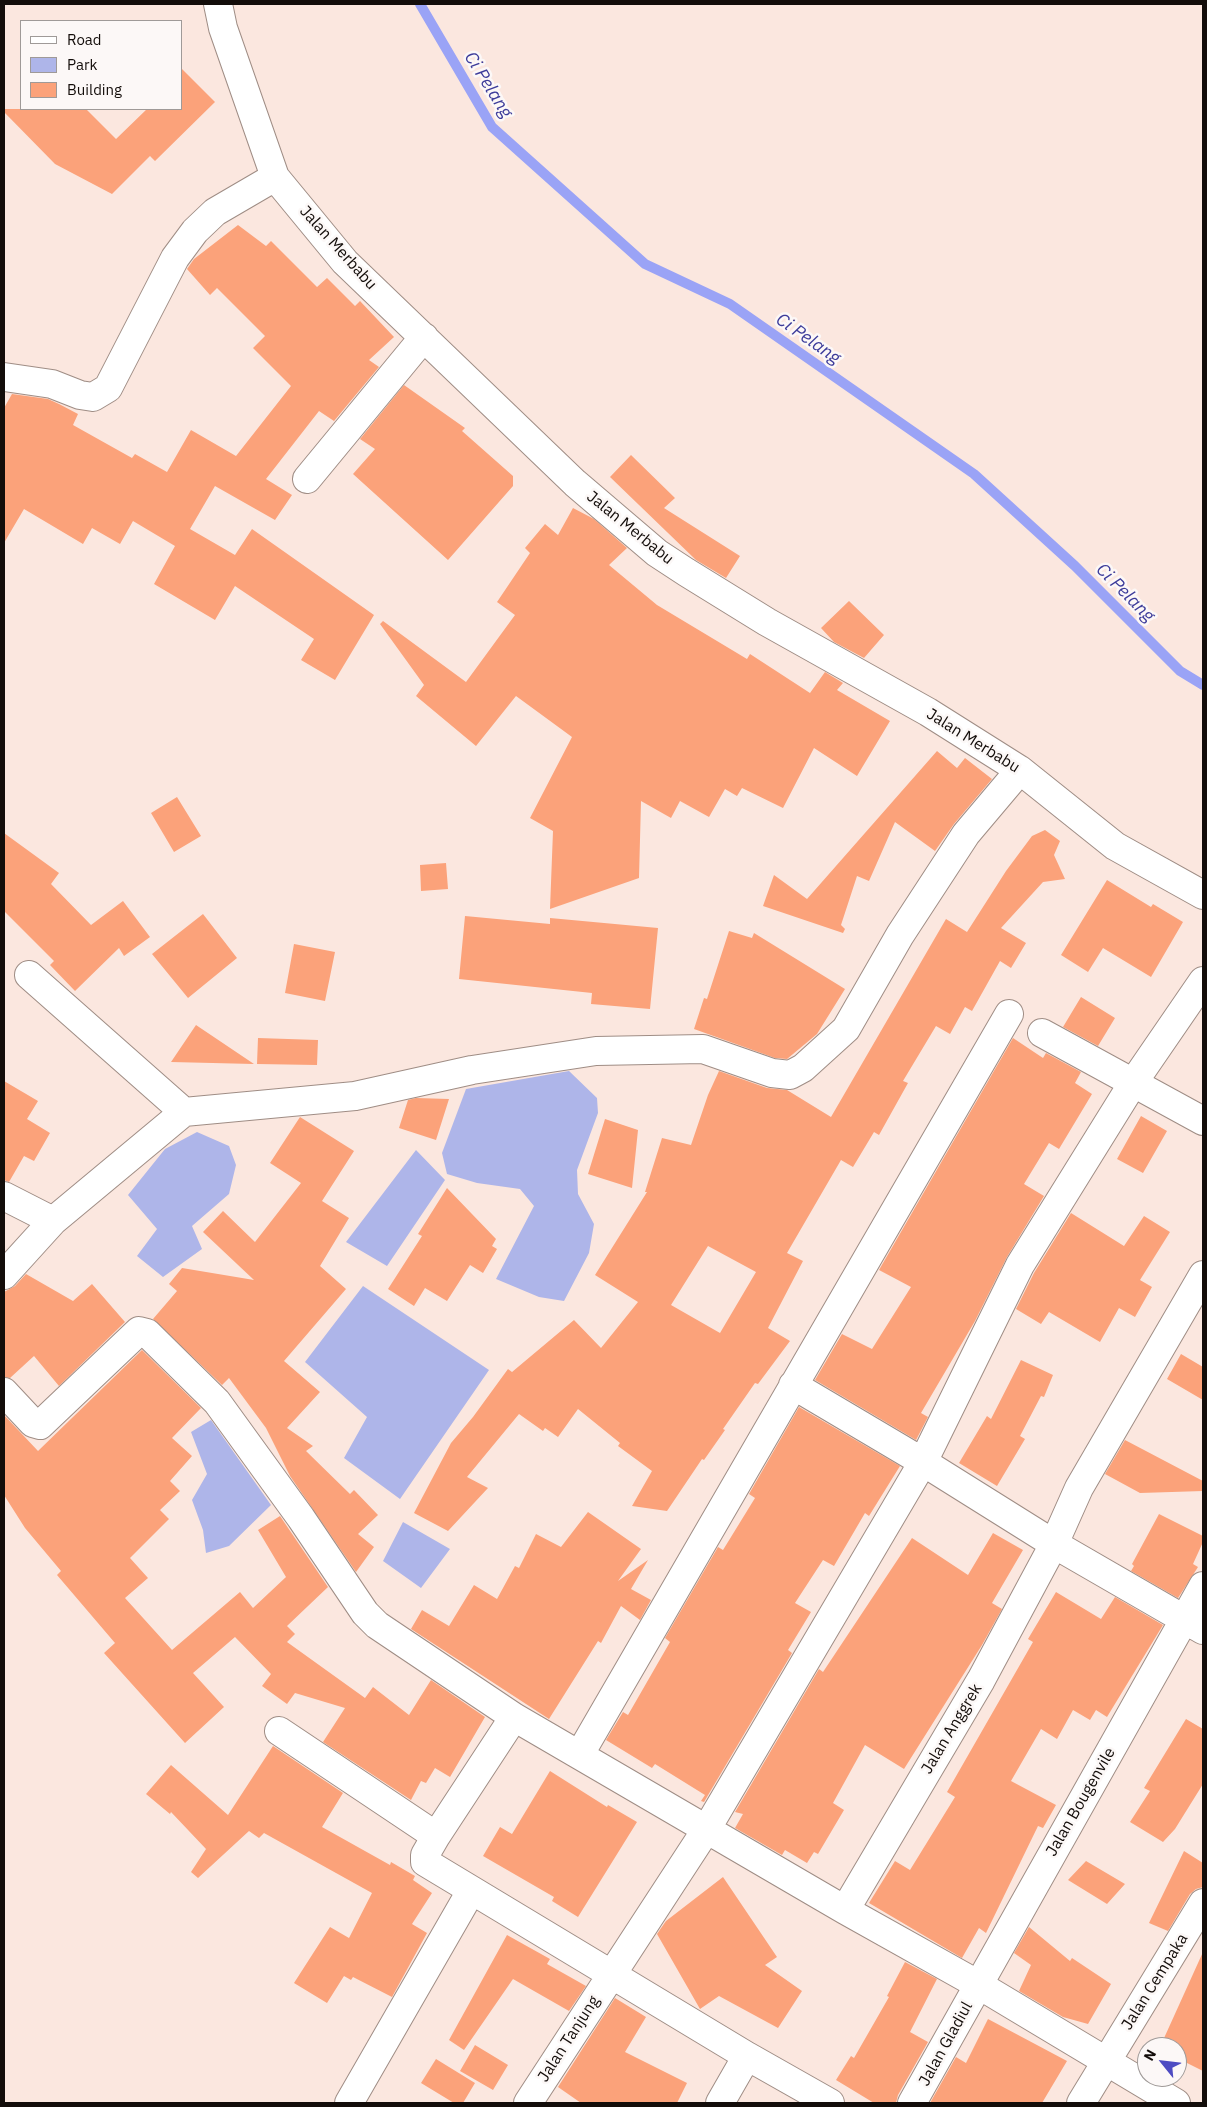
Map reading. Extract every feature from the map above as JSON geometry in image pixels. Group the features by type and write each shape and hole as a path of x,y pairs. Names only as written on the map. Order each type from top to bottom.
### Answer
{"street":[{"name":"Jalan Merbabu","path":"218,4 223,28 275,177 346,262 575,483 657,554 768,622 919,707 1020,770 1115,846 1203,895"},
{"path":"4,376 52,384 80,395 93,397 108,388 175,258 195,231 214,212 275,177"},
{"path":"307,479 424,337"},
{"path":"4,1275 54,1221 184,1112 355,1096 472,1070 596,1051 703,1049 772,1073 790,1075 803,1068 846,1029 900,935 966,834 1020,770"},
{"path":"30,975 184,1112"},
{"name":"Jalan Tanjung","path":"528,2103 706,1830 923,1462 1020,1265 1133,1083 1203,980"},
{"path":"580,1754 1009,1014"},
{"path":"1042,1033 1203,1121"},
{"path":"4,1196 54,1221"},
{"name":"Jalan Anggrek","path":"845,1910 981,1680 1054,1544 1079,1488 1203,1275"},
{"path":"4,1392 33,1423 40,1425 139,1332 147,1333 217,1402 301,1518 365,1613 377,1626 514,1717 580,1754 706,1830 979,1985 1176,2103"},
{"path":"793,1385 923,1462 1054,1544 1194,1624"},
{"name":"Jalan Bougenvile","path":"979,1985 1194,1624 1203,1586"},
{"path":"514,1717 436,1836 425,1855 425,1862 746,2056 830,2103"},
{"path":"279,1731 436,1836"},
{"path":"349,2103 471,1891"},
{"name":"Jalan Cempaka","path":"1081,2103 1203,1903"},
{"name":"Jalan Gladiul","path":"912,2103 979,1985"},
{"path":"720,2103 746,2056"}],"green space":[{"path":"569,1071 597,1098 598,1113 577,1170 578,1194 594,1224 589,1253 564,1301 539,1297 496,1279 534,1206 520,1189 477,1183 447,1174 442,1153 466,1089"},
{"path":"197,1132 229,1146 236,1165 229,1194 192,1226 202,1249 163,1277 137,1256 157,1229 128,1195 165,1149"},
{"path":"416,1150 445,1180 387,1266 346,1242"},
{"path":"363,1286 489,1370 400,1499 344,1458 367,1417 305,1362"},
{"path":"211,1420 271,1505 229,1546 206,1553 203,1530 192,1500 207,1474 191,1432"},
{"path":"403,1522 450,1549 421,1588 383,1561"}],"building":[{"path":"182,69 215,102 155,161 150,156 112,194 55,164 4,112 4,109 87,110 116,139 146,110 182,110"},
{"path":"238,225 266,246 271,241 317,287 327,278 355,306 360,301 394,337 369,360 379,367 334,421 319,411 266,479 292,495 275,520 215,486 190,529 235,555 252,529 374,615 335,680 301,660 314,639 235,586 215,620 154,584 175,546 133,521 120,544 92,528 83,544 24,509 4,543 4,408 12,394 48,399 59,404 78,414 73,425 132,458 135,454 167,472 191,430 236,456 291,386 253,348 265,336 217,288 210,295 187,269 194,259"},
{"path":"404,385 465,428 462,431 513,476 513,486 448,560 353,474 375,449 360,439"},
{"path":"631,455 675,498 664,508 740,556 726,578 696,560 610,477"},
{"path":"573,508 594,519 627,548 609,565 657,605 747,659 750,654 810,693 825,672 843,683 837,690 890,721 857,776 814,748 783,808 742,788 737,796 725,789 709,817 680,801 671,818 641,801 639,878 550,909 553,831 530,818 572,737 516,696 476,746 416,696 424,685 380,624 383,621 466,682 515,615 497,602 530,553 525,548 545,524 558,535"},
{"path":"849,601 884,635 864,658 834,642 821,628"},
{"path":"937,751 957,768 965,758 992,779 954,824 935,851 895,822 869,881 857,876 841,925 845,929 843,933 763,906 774,875 807,899"},
{"path":"177,797 201,836 174,852 151,813"},
{"path":"1045,830 1060,841 1054,855 1065,879 1043,882 1001,928 1026,943 1011,968 1000,961 972,1011 965,1007 950,1034 936,1026 903,1081 908,1083 879,1135 874,1132 853,1167 841,1160 787,1253 803,1261 768,1328 790,1341 758,1384 755,1383 723,1429 725,1430 704,1460 702,1459 667,1511 632,1506 652,1471 618,1446 620,1443 578,1409 558,1437 545,1428 543,1431 519,1414 467,1477 488,1488 448,1531 414,1513 451,1443 473,1417 508,1369 512,1372 574,1320 601,1348 638,1302 595,1275 647,1192 645,1192 662,1138 691,1145 708,1095 719,1071 767,1088 787,1090 831,1117 946,919 967,932 1006,871 1032,836","holes":["708,1246 756,1272 720,1333 671,1305"]},
{"path":"4,833 59,873 51,884 91,925 123,901 150,937 124,956 119,948 75,991 50,965 54,961 4,911"},
{"path":"446,863 448,889 421,891 420,865"},
{"path":"1107,880 1151,907 1153,904 1183,922 1151,977 1103,948 1088,972 1061,955"},
{"path":"203,914 237,958 188,998 152,954"},
{"path":"465,916 550,924 550,918 658,928 650,1009 591,1004 592,993 459,979"},
{"path":"729,931 752,938 754,933 845,989 817,1034 787,1059 775,1058 694,1029 704,998 707,999"},
{"path":"294,944 335,952 325,1001 285,993"},
{"path":"1081,997 1115,1018 1098,1046 1063,1027"},
{"path":"196,1025 254,1064 171,1062"},
{"path":"258,1038 318,1040 317,1065 257,1064"},
{"path":"1013,1038 1043,1058 1046,1053 1081,1072 1075,1083 1092,1094 1059,1149 1049,1143 1024,1184 1044,1196 1007,1257 975,1321 921,1413 928,1417 916,1440 815,1380 842,1334 872,1349 911,1287 879,1270"},
{"path":"4,1081 38,1101 27,1119 50,1133 34,1161 24,1156 9,1182 4,1180"},
{"path":"416,1098 449,1099 436,1140 399,1128 408,1100"},
{"path":"1141,1116 1167,1131 1143,1173 1117,1159"},
{"path":"300,1117 354,1151 322,1201 349,1218 320,1266 346,1289 284,1361 320,1392 287,1428 313,1446 306,1451 350,1494 354,1490 378,1515 358,1534 374,1547 356,1572 290,1476 266,1428 229,1378 222,1385 153,1319 177,1291 169,1284 182,1268 254,1280 203,1232 223,1211 255,1242 301,1183 270,1163"},
{"path":"605,1119 638,1130 632,1188 588,1174"},
{"path":"447,1188 496,1239 492,1246 497,1249 483,1273 470,1265 447,1301 425,1288 414,1306 388,1289 422,1236 418,1234"},
{"path":"1071,1213 1124,1246 1144,1216 1170,1232 1140,1280 1152,1287 1135,1317 1119,1308 1100,1342 1049,1312 1041,1324 1016,1309 1034,1273"},
{"path":"26,1274 73,1301 92,1284 125,1322 59,1386 34,1356 10,1378 4,1377 4,1292 15,1286"},
{"path":"142,1350 201,1408 172,1438 192,1456 170,1481 180,1491 160,1510 169,1519 130,1558 148,1578 125,1598 172,1650 240,1592 253,1608 286,1577 258,1530 280,1516 328,1587 287,1626 295,1634 287,1642 365,1698 373,1687 409,1715 431,1680 485,1717 450,1777 435,1768 426,1783 421,1781 411,1800 323,1742 345,1708 295,1693 287,1704 262,1686 271,1674 235,1637 193,1673 224,1707 185,1743 104,1653 115,1643 57,1575 61,1571 25,1528 4,1495 4,1415 38,1451"},
{"path":"1181,1354 1203,1367 1203,1400 1167,1379"},
{"path":"1021,1360 1053,1375 1044,1397 1041,1396 1020,1436 1025,1439 997,1486 959,1463 987,1416 991,1419"},
{"path":"799,1407 900,1466 869,1516 865,1513 834,1566 823,1560 795,1603 811,1612 788,1650 792,1653 704,1802 701,1801 705,1795 655,1764 652,1768 606,1740 623,1712 628,1715 670,1642 665,1638 718,1547 723,1550 755,1498 749,1494"},
{"path":"1125,1440 1203,1481 1203,1491 1140,1493 1105,1474"},
{"path":"588,1512 641,1549 618,1581 648,1560 631,1589 651,1600 640,1620 621,1606 601,1643 598,1641 549,1719 411,1629 422,1610 449,1626 474,1585 497,1599 515,1566 519,1568 536,1534 561,1547"},
{"path":"1159,1514 1203,1536 1203,1542 1193,1564 1198,1567 1178,1598 1131,1571 1134,1566 1132,1564"},
{"path":"993,1533 1023,1550 992,1603 1002,1609 982,1645 904,1769 865,1745 833,1803 844,1810 818,1854 814,1852 807,1863 785,1850 782,1855 735,1828 743,1814 735,1812 819,1669 823,1672 912,1538 968,1575"},
{"path":"1056,1592 1101,1619 1115,1597 1163,1625 1107,1717 1096,1710 1090,1720 1073,1710 1057,1739 1041,1729 1011,1781 1056,1805 1043,1828 1038,1826 986,1933 979,1928 962,1958 869,1903 895,1861 910,1870 955,1797 947,1792 1033,1642 1028,1639"},
{"path":"1186,1719 1203,1729 1203,1784 1175,1829 1163,1842 1130,1822 1150,1791 1144,1788"},
{"path":"273,1746 343,1793 322,1827 390,1865 391,1862 415,1876 413,1880 432,1893 412,1924 427,1933 392,1997 353,1977 351,1980 344,1976 327,2003 294,1983 330,1927 349,1938 372,1893 264,1833 259,1838 249,1831 198,1878 191,1872 206,1849 171,1812 170,1814 146,1794 171,1765 228,1815"},
{"path":"550,1771 607,1807 608,1805 637,1822 578,1917 552,1901 554,1897 483,1856 500,1827 512,1834"},
{"path":"1184,1851 1203,1863 1203,1887 1196,1889 1190,1894 1168,1931 1149,1923"},
{"path":"1086,1861 1125,1884 1107,1904 1068,1880"},
{"path":"723,1877 777,1957 765,1965 802,1991 778,2028 719,1996 700,2009 657,1934 666,1921"},
{"path":"1029,1927 1070,1961 1072,1958 1111,1984 1088,2024 1063,2017 1019,1991 1031,1965 1014,1953"},
{"path":"507,1935 550,1959 547,1964 586,1986 569,2011 513,1979 464,2050 449,2040"},
{"path":"1203,1952 1203,2071 1187,2063 1187,2037 1165,2037"},
{"path":"905,1962 937,1979 910,2032 928,2042 898,2095 896,2103 874,2103 836,2080 851,2056 854,2058 889,1997 887,1996"},
{"path":"615,1998 646,2017 625,2052 687,2083 677,2103 581,2103 558,2087"},
{"path":"988,2019 1067,2061 1042,2103 930,2103 956,2057 966,2063"},
{"path":"475,2045 508,2065 493,2090 460,2071"},
{"path":"436,2059 475,2083 463,2103 454,2103 421,2083"}],"waterway":[{"name":"Ci Pelang","path":"420,4 492,127 645,264 730,304 974,474 1075,566 1180,671 1203,685"}]}
